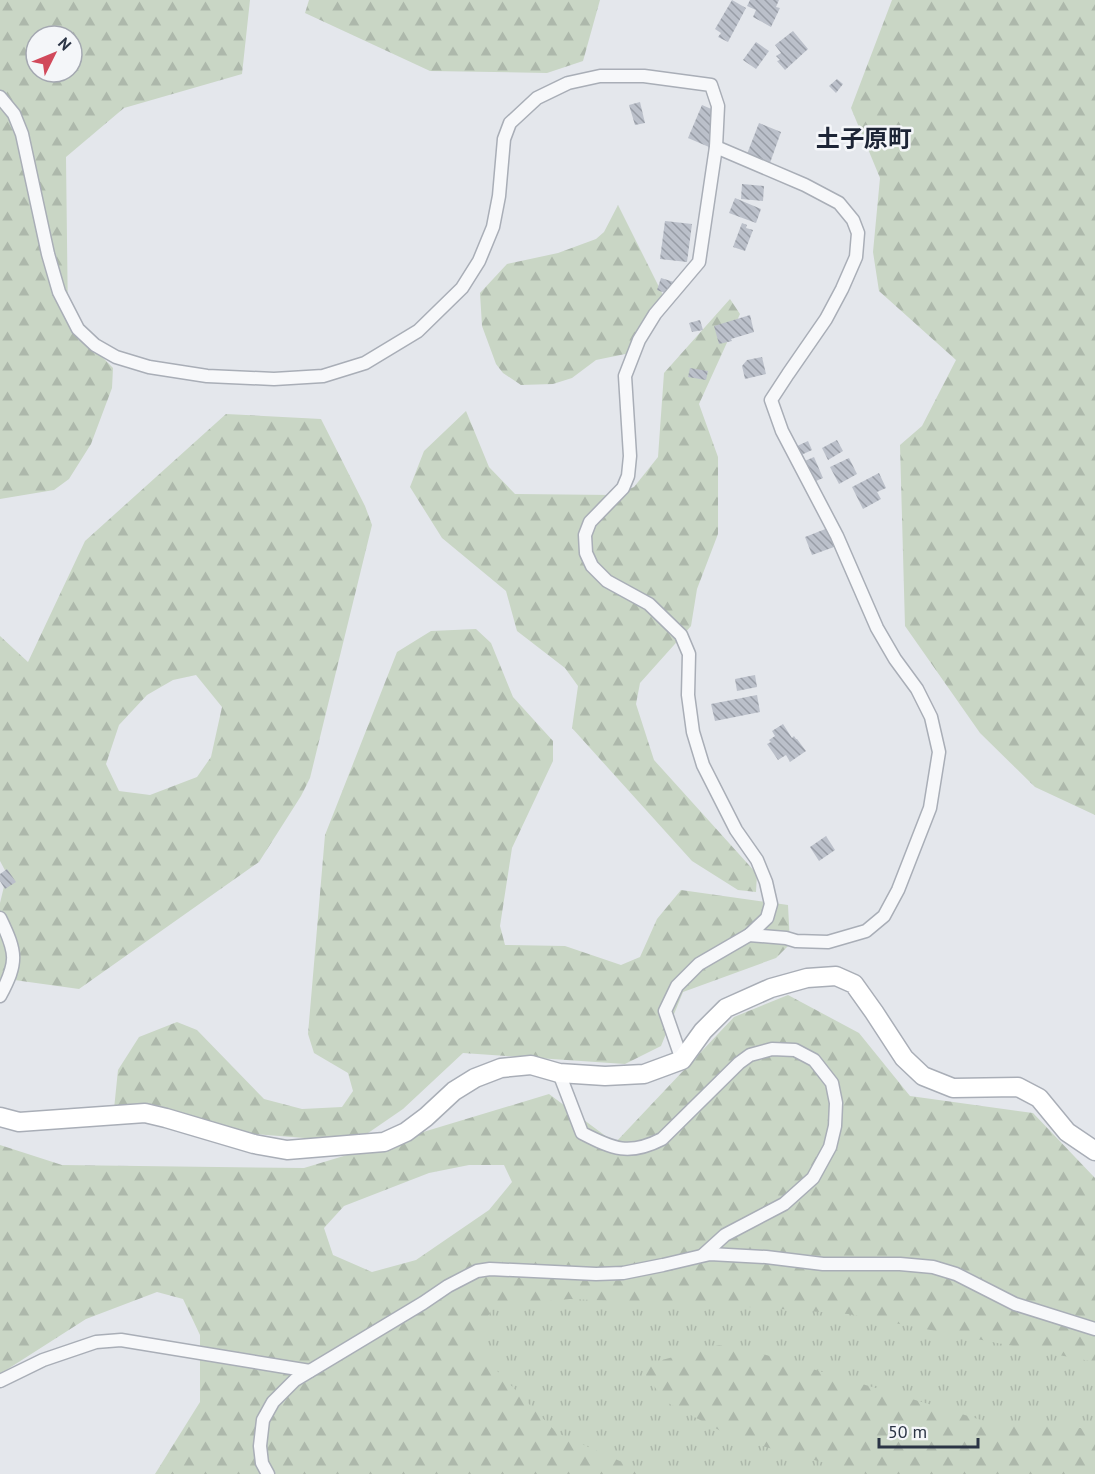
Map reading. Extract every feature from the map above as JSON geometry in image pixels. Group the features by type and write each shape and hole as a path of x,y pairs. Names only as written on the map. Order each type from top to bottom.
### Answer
{"street":[{"path":"0,98 14,114 22,134 48,254 59,292 78,329 95,345 116,357 149,367 207,376 274,379 323,376 365,363 418,331 462,288 479,261 493,227 499,196 504,139 510,123 537,98 568,83 600,76 644,76 711,85 718,106 716,147 699,262 655,314 639,340 625,376 630,456 628,476 623,488 590,522 585,535 586,553 592,566 607,581 649,604 681,635 689,654 688,695 693,732 704,765 736,830 757,860 766,882 771,904 767,918 749,935 699,964 677,986 665,1011 682,1060"},
{"path":"716,147 805,184 839,203 853,220 858,233 856,257 842,289 826,319 771,400 782,431 837,536 877,628 895,659 917,689 931,717 939,752 930,807 898,890 884,916 866,931 828,942 796,941 749,935"},
{"path":"0,918 11,941 13,968 0,996"},
{"path":"0,1116 20,1122 145,1113 254,1144 287,1150 384,1142 406,1132 474,1077 501,1068 531,1065 559,1072 605,1076 644,1074 682,1060 703,1030 726,1008 771,988 807,978 836,976 854,984 904,1059 923,1076 953,1088 1018,1087 1039,1098 1067,1132 1095,1151"},
{"path":"559,1072 582,1133 606,1146 628,1149 647,1146 662,1139 739,1063 750,1055 772,1049 795,1050 814,1060 832,1083 836,1103 835,1126 830,1147 813,1178 784,1204 725,1235 703,1255"},
{"path":"268,1474 262,1463 260,1446 263,1420 273,1402 295,1380 448,1286 477,1271 490,1269 596,1274 623,1273 710,1254 766,1257 823,1264 900,1264 933,1267 956,1274 1015,1304 1095,1329"},
{"path":"0,1381 43,1360 96,1342 121,1340 309,1371"}],"green space":[{"path":"0,0 250,0 242,74 124,108 66,157 68,322 113,368 112,388 91,444 69,479 54,490 0,499"},
{"path":"309,0 600,0 583,61 547,73 430,71 305,13"},
{"path":"892,0 1095,0 1095,815 1035,787 980,733 905,626 900,445 922,426 956,360 879,291 873,252 880,178 851,108"},
{"path":"618,205 666,301 635,352 596,360 572,378 553,384 521,385 503,373 496,364 482,326 480,293 507,264 558,253 596,239 604,232"},
{"path":"730,299 740,314 699,404 718,457 718,534 697,589 691,626 640,683 636,704 654,760 757,874 756,892 738,890 692,861 572,728 578,686 565,668 517,631 506,591 442,538 410,487 424,451 466,411 489,467 515,494 615,495 634,487 658,457 664,373"},
{"path":"226,414 321,419 365,506 372,525 310,778 301,796 259,862 79,989 0,978 0,903 7,874 0,861 0,636 28,662 85,541","holes":["196,675 222,707 211,757 197,777 150,795 119,791 106,764 119,725 147,695 173,680"]},
{"path":"476,629 491,643 513,697 553,741 553,761 512,848 500,926 505,945 565,946 621,965 640,957 657,919 681,890 788,905 790,944 776,958 683,992 661,1046 625,1064 463,1053 403,1109 355,1142 189,1129 114,1109 118,1070 139,1037 177,1022 197,1030 264,1099 302,1109 342,1107 353,1091 348,1073 314,1053 308,1034 325,835 397,652 431,631"},
{"path":"788,995 859,1033 910,1096 1033,1113 1095,1178 1095,1362 848,1314 570,1299 491,1310 474,1347 557,1433 649,1474 155,1474 200,1402 200,1335 183,1299 157,1292 86,1319 0,1374 0,1145 62,1165 304,1168 549,1094 615,1143 734,1017","holes":["469,1165 504,1165 512,1182 489,1210 416,1260 372,1272 333,1255 324,1228 344,1206 429,1173"]},
{"path":"541,1195 1095,1282 1095,1474 514,1474 398,1363"},
{"path":"719,1345 756,1352 988,1422 1095,1429 1095,1474 866,1474 736,1439 666,1402 639,1366"}],"building":[{"path":"732,0 746,8 728,42 718,37 721,33 715,29"},
{"path":"750,0 779,0 776,7 780,8 771,27 753,17 756,10 747,6"},
{"path":"793,31 808,49 785,70 777,61 780,60 776,56 781,53 775,45"},
{"path":"756,42 769,51 756,69 743,60"},
{"path":"837,79 843,84 836,93 829,86"},
{"path":"640,102 645,123 635,125 629,105"},
{"path":"702,105 723,114 709,147 688,138"},
{"path":"759,123 781,132 770,163 747,154"},
{"path":"742,184 764,186 763,201 741,199"},
{"path":"735,198 761,209 756,223 729,213"},
{"path":"665,221 692,224 687,262 660,259"},
{"path":"742,223 747,225 746,228 753,230 745,251 733,247"},
{"path":"661,278 677,283 673,296 657,290"},
{"path":"750,315 754,332 719,344 714,326"},
{"path":"700,320 703,330 692,332 689,323"},
{"path":"762,357 766,374 745,379 742,366 747,360"},
{"path":"690,368 708,371 706,380 688,377"},
{"path":"837,440 843,451 828,460 822,448"},
{"path":"808,441 812,450 799,456 795,447"},
{"path":"814,457 823,478 809,484 800,463"},
{"path":"849,458 857,474 839,484 830,467"},
{"path":"879,473 886,488 877,492 881,499 863,509 852,487"},
{"path":"828,528 834,547 812,555 805,537"},
{"path":"755,675 757,687 737,691 735,679"},
{"path":"757,695 760,712 715,721 711,704"},
{"path":"783,724 792,738 794,736 806,751 790,762 786,755 778,760 767,744 775,736 772,731"},
{"path":"826,836 835,850 819,861 810,847"},
{"path":"7,869 16,882 5,889 0,881 0,874"}],"district":[{"name":"土子原町","path":"864,138"}]}
